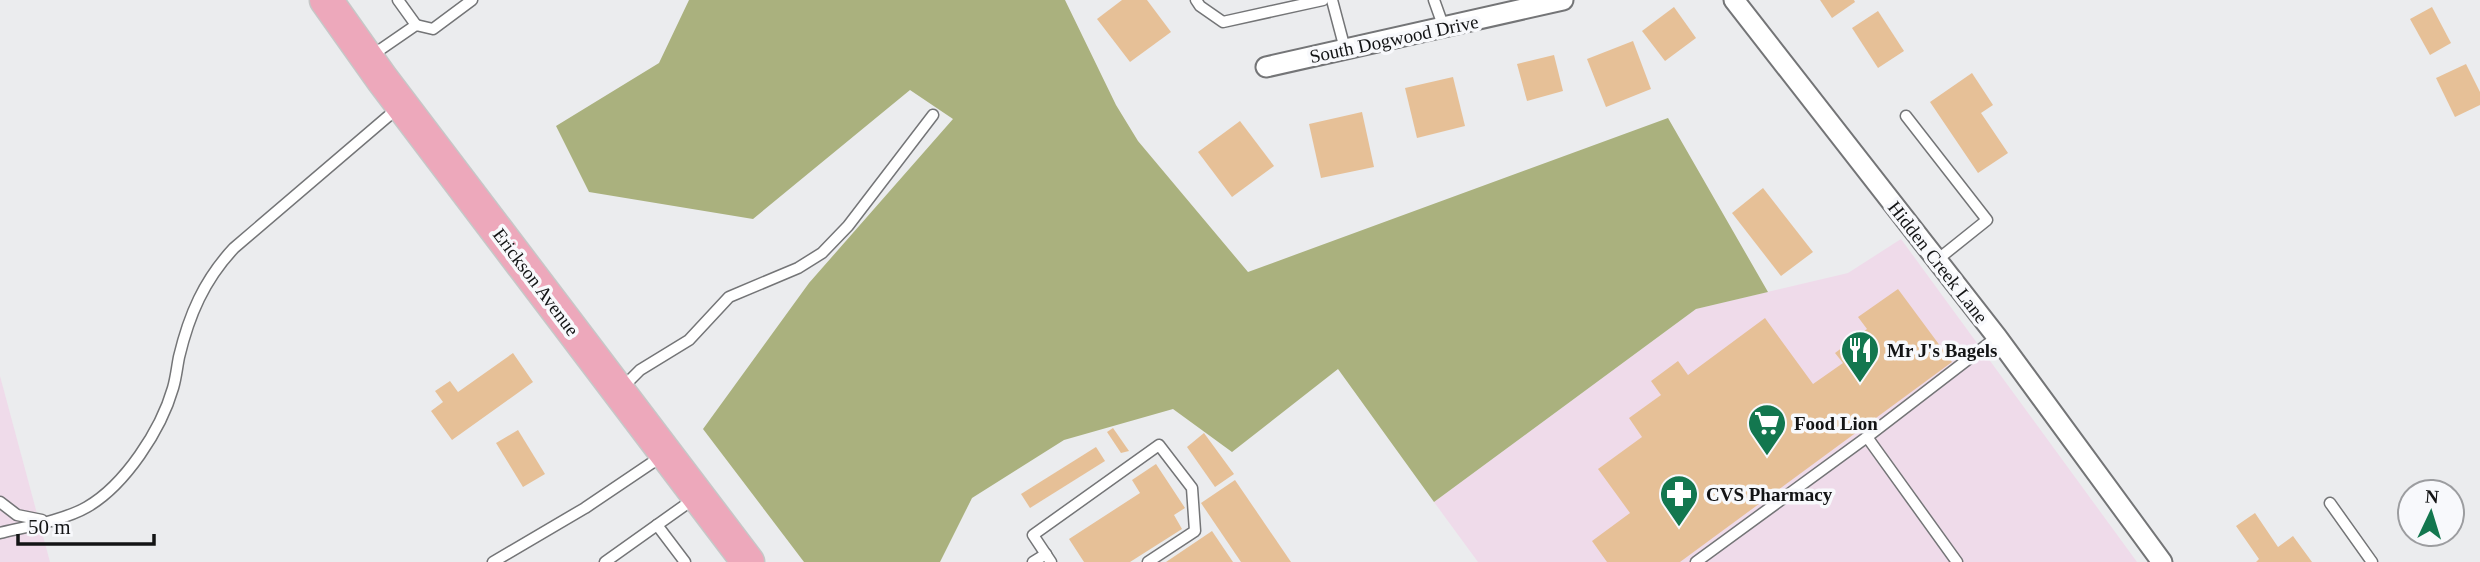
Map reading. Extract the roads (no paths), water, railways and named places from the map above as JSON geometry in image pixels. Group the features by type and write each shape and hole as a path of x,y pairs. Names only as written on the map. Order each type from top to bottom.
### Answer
{"main road":[{"name":"Erickson Avenue","path":"326,0 748,562"}],"street":[{"name":"South Dogwood Drive","path":"1266,67 1563,0"},
{"name":"Hidden Creek Lane","path":"1734,0 1997,337 2162,562"}],"lane":[{"path":"398,0 416,25 433,29 472,0"},
{"path":"1196,0 1200,6 1223,22 1323,0"},
{"path":"1332,0 1345,49"},
{"path":"1434,0 1444,28"},
{"path":"368,58 416,25"},
{"path":"0,533 86,508 117,482 143,448 168,402 194,307 222,260 402,104"},
{"path":"619,391 640,370 688,340 729,297 798,268 822,253 848,226 933,115"},
{"path":"1906,116 1987,220 1937,260"},
{"path":"1703,560 1997,337"},
{"path":"1867,437 1957,562"},
{"path":"1033,562 1049,558 1033,535 1159,445 1192,488 1195,531 1148,562"},
{"path":"493,562 586,508 666,453"},
{"path":"605,562 698,495"},
{"path":"0,502 17,514 46,521"},
{"path":"2330,503 2372,562"},
{"path":"657,525 685,562"}],"place":[{"name":"Mr J's Bagels","path":"1860,384"},
{"name":"Food Lion","path":"1767,457"},
{"name":"CVS Pharmacy","path":"1679,528"}]}
